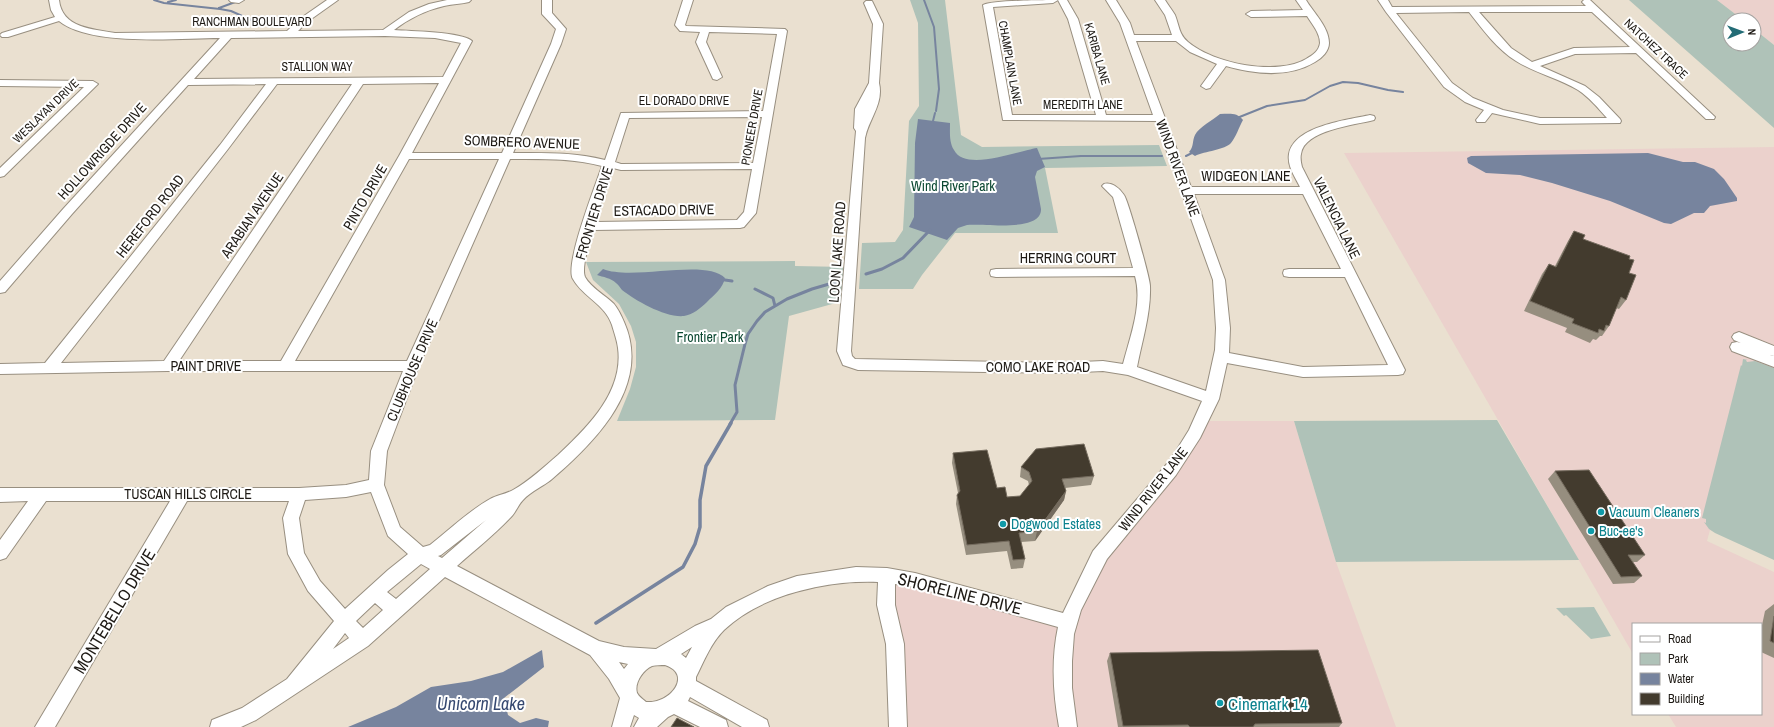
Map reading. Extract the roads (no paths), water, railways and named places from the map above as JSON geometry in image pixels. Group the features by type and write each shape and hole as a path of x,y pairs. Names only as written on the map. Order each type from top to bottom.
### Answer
{"street":[{"path":"5,35 61,18 54,8 54,0"},
{"path":"234,0 239,0"},
{"path":"289,35 304,20 333,0"},
{"path":"385,33 411,14 431,6 466,0"},
{"name":"CLUBHOUSE DRIVE","path":"547,0 547,14 561,29 556,44 412,366 379,450 376,485 394,532 420,555 596,649 624,655 658,656"},
{"path":"688,0 680,25 684,29 705,30 701,42 717,77"},
{"name":"CHAMPLAIN LANE","path":"1007,118 988,5 1053,0"},
{"name":"KARIBA LANE","path":"1062,0 1073,18 1102,118"},
{"name":"WIND RIVER LANE","path":"1068,727 1064,678 1064,655 1068,622 1075,603 1102,552 1181,456 1212,399 1222,357 1224,325 1219,280 1125,23 1111,0"},
{"path":"1160,0 1169,14 1179,38 1201,55 1223,63 1247,68 1275,69 1297,66 1313,59 1324,48 1324,40 1300,0"},
{"path":"1383,0 1389,10 1448,85 1469,100 1509,115 1540,121 1616,121 1590,94 1583,89 1563,79 1541,71 1511,54 1471,9"},
{"path":"1495,0 1495,3 1500,9"},
{"path":"1506,0 1518,9"},
{"name":"NATCHEZ TRACE","path":"1585,0 1710,117"},
{"name":"LOON LAKE ROAD","path":"858,365 850,363 846,358 844,351 861,132 874,103 876,90 874,83 876,42 867,17 867,7 869,2"},
{"path":"1389,10 1594,9"},
{"path":"1251,14 1309,13"},
{"name":"RANCHMAN BOULEVARD","path":"61,18 86,31 115,36 385,33 436,35 467,41"},
{"name":"PIONEER DRIVE","path":"705,30 782,31 750,213 740,224"},
{"name":"HOLLOWRIGDE DRIVE","path":"0,289 73,205 228,35"},
{"path":"1130,38 1179,38"},
{"name":"PINTO DRIVE","path":"286,366 405,156 467,41"},
{"path":"1541,71 1538,73 1531,73 1520,71 1516,65 1527,64 1574,51 1639,50"},
{"path":"1206,86 1223,63"},
{"name":"ARABIAN AVENUE","path":"168,366 360,80"},
{"name":"STALLION WAY","path":"186,82 447,80"},
{"name":"HEREFORD ROAD","path":"48,369 219,154 274,81"},
{"name":"WESLAYAN DRIVE","path":"0,174 93,84 2,85"},
{"path":"1481,120 1490,109"},
{"name":"EL DORADO DRIVE","path":"625,115 767,114"},
{"name":"FRONTIER DRIVE","path":"420,555 435,550 496,503 518,495 546,475 584,440 603,417 618,389 625,364 625,348 618,323 610,308 587,288 578,277 578,265 588,226 625,115"},
{"name":"MEREDITH LANE","path":"1007,118 1159,118"},
{"name":"VALENCIA LANE","path":"1222,357 1304,372 1398,370 1347,272 1296,167 1295,154 1300,144 1306,138 1315,133 1370,118"},
{"name":"SOMBRERO AVENUE","path":"405,156 574,156 621,167 758,166"},
{"path":"1108,186 1119,196 1144,284 1144,295 1129,370"},
{"name":"WIDGEON LANE","path":"1186,191 1306,190"},
{"name":"ESTACADO DRIVE","path":"588,226 740,224"},
{"name":"HERRING COURT","path":"996,273 1141,272"},
{"path":"1289,273 1347,272"},
{"path":"1774,351 1738,342 1774,362"},
{"name":"COMO LAKE ROAD","path":"858,365 1060,368 1103,366 1129,370 1212,399"},
{"name":"PAINT DRIVE","path":"0,369 168,366 412,366"},
{"name":"TUSCAN HILLS CIRCLE","path":"0,495 299,494 346,491 376,485"},
{"path":"0,553 42,494"},
{"name":"MONTEBELLO DRIVE","path":"44,727 183,494"},
{"path":"299,494 291,518 296,554 314,586 362,640"},
{"name":"FRONTIER DRIVE","path":"443,568 506,512 518,495"},
{"path":"294,684 344,621 375,592 420,555"},
{"path":"219,727 249,714 362,640 443,568"},
{"name":"SHORELINE DRIVE","path":"686,680 703,643 717,625 732,613 774,591 825,578 856,574 887,575 927,583 1068,622"},
{"path":"887,575 886,605 895,644 898,727"},
{"path":"375,592 396,610"},
{"name":"SHORELINE DRIVE","path":"658,656 701,632 717,625"},
{"name":"CLUBHOUSE DRIVE","path":"596,649 610,664 628,694"},
{"path":"621,727 628,694 628,681 637,666 658,656 671,657 678,661 683,667 686,680 683,692 643,727"},
{"path":"686,680 760,727"},
{"path":"628,694 634,705 642,710 651,712 667,707 719,727"}],"water":[{"path":"1220,114 1235,115 1241,117 1243,120 1231,143 1220,149 1195,156 1189,152 1192,148 1194,137 1197,132"},
{"path":"918,119 950,123 952,147 960,156 969,159 980,160 1005,156 1037,148 1045,167 1037,171 1035,177 1041,209 1039,216 1032,221 1022,224 967,225 958,228 947,240 909,227 914,217 915,143"},
{"path":"1648,153 1683,162 1695,162 1714,169 1724,179 1737,198 1737,201 1710,206 1704,213 1694,213 1671,224 1664,223 1610,201 1552,183 1520,175 1486,173 1468,163 1467,158 1471,156"},
{"path":"603,269 632,273 702,270 716,272 725,278 718,291 699,309 684,316 677,316 660,312 643,304 622,290 614,281 597,275"},
{"name":"Unicorn Lake","path":"542,650 544,667 504,698 508,715 520,723 536,718 549,721 548,727 348,727 396,707 431,687 471,681 503,672"}],"waterway":[{"path":"154,0 164,3 231,11 260,24 292,26"},
{"path":"168,2 176,0"},
{"path":"924,0 934,27 939,89 936,111"},
{"path":"219,8 238,1"},
{"path":"1237,118 1267,106 1305,100 1330,86 1343,82 1358,83 1403,92"},
{"path":"932,125 935,113"},
{"path":"1186,156 1194,152"},
{"path":"1038,159 1081,156 1162,156"},
{"path":"866,274 882,269 903,258 930,230"},
{"path":"725,280 732,281"},
{"path":"730,424 737,412 735,385 745,344 748,334 757,321 765,312 787,299 812,289 836,282"},
{"path":"755,289 773,298 775,306"},
{"path":"596,623 683,567 695,544 700,527 700,500 706,466 731,423"}],"place":[{"name":"Vacuum Cleaners","path":"1601,512"},
{"name":"Dogwood Estates","path":"1003,524"},
{"name":"Buc-ee's","path":"1591,531"},
{"name":"Cinemark 14","path":"1220,703"}],"park label":[{"name":"Wind River Park","path":"953,186"},
{"name":"Frontier Park","path":"710,337"}]}
